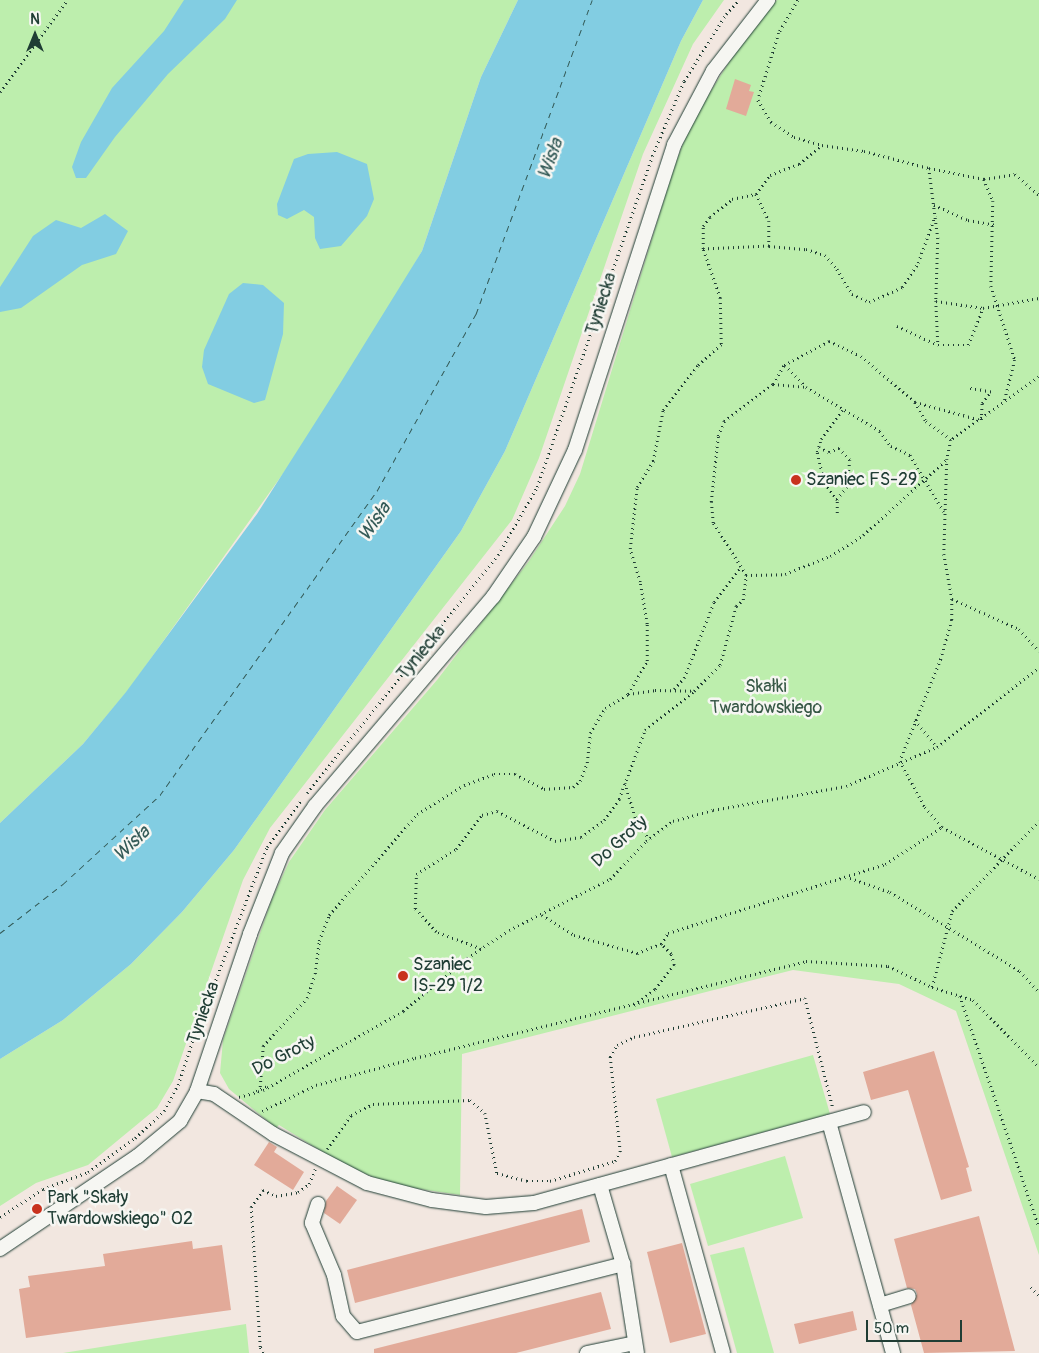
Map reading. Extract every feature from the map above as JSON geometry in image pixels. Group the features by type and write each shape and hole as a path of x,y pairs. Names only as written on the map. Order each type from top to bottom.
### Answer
{"street":[{"name":"Tyniecka","path":"0,1249 166,1135 180,1121 197,1091 261,902 282,853 315,806 493,597 534,537 575,450 674,145 712,71 768,0"},
{"path":"197,1091 214,1094 250,1116 273,1134 367,1183 432,1200 486,1207 534,1203 832,1117 864,1112"},
{"path":"832,1117 893,1353"},
{"path":"671,1165 723,1353"},
{"path":"587,1353 636,1348 623,1264 600,1185"},
{"path":"318,1204 312,1223 334,1275 343,1316 356,1332 623,1264"},
{"path":"880,1305 909,1296"}],"path":[{"path":"0,92 67,0"},
{"name":"Tyniecka","path":"0,1218 43,1189 88,1172 135,1138 164,1110 178,1085 194,1036 268,847 498,555 537,488 652,156 684,81 716,27 739,0"},
{"path":"798,0 779,33 758,100 771,122 794,137 822,146 864,151 929,168 984,179 1015,174 1039,195"},
{"path":"628,694 647,661 647,624 640,582 630,549 637,487 653,462 663,410 698,366 721,344 720,298 703,249 703,226 710,217 732,200 756,194 770,175 799,164 822,146"},
{"path":"929,168 938,238 936,301 938,345"},
{"path":"984,179 993,201 994,225 990,286 1015,360 1004,404"},
{"path":"756,194 769,221 769,246"},
{"path":"934,205 968,220 994,225"},
{"path":"703,249 769,246 806,249 825,255 837,268 852,294 869,302 902,287 918,263 935,216"},
{"path":"936,301 983,308 1039,298"},
{"path":"897,326 938,345 968,345 983,308"},
{"path":"481,949 436,932 415,909 416,874 456,849 482,816 497,811 555,842 581,837 604,820 619,799 645,730 694,691 720,664 736,606 742,600 746,575 713,523 711,502 718,436 724,420 733,411 773,384 784,365 829,341 861,356 915,402 926,421 951,440"},
{"path":"784,365 806,387 880,431 891,446 910,455 945,513"},
{"path":"1039,377 1004,404 951,440 948,459 944,554 952,598 952,620 941,659 915,720 900,762 924,807 942,827 1039,879"},
{"path":"773,384 806,387"},
{"path":"969,388 991,392 982,403 981,420"},
{"path":"915,402 981,420"},
{"path":"837,513 837,500 824,482 819,447 842,410"},
{"path":"819,447 829,452 839,448 850,460 847,488 837,500"},
{"path":"746,575 785,574 830,556 862,535 948,459"},
{"path":"674,689 684,678 714,602 741,566"},
{"path":"952,598 1019,628 1039,651"},
{"name":"Do Groty","path":"243,1096 271,1085 403,1011 481,949 542,914 610,879 649,839 674,822 713,810 846,786 937,747 1039,667"},
{"path":"260,1087 263,1046 307,998 315,974 319,941 329,915 417,814 464,785 494,774 516,774 544,789 573,787 580,781 588,763 590,733 605,708 628,694 674,689 694,691"},
{"path":"915,720 937,747"},
{"path":"625,781 636,818 649,839"},
{"path":"932,987 952,911 1039,820"},
{"path":"542,914 574,935 637,953 661,944 668,933 810,886 849,878 885,864 942,827"},
{"path":"849,878 890,892 1020,971 1039,992"},
{"path":"633,1005 655,989 674,965 671,954 661,944"},
{"path":"250,1116 316,1085 806,961 888,966 932,987 973,1000 1039,1067"},
{"path":"960,996 1039,1227"},
{"path":"263,1353 260,1347 250,1207 263,1190 276,1196 298,1192 309,1184 320,1158 351,1115 373,1104 470,1100 485,1113 497,1173 527,1181 550,1181 615,1161 620,1152 610,1057 617,1045 634,1037 806,998 832,1117"},
{"path":"255,1092 260,1087 271,1085"},
{"path":"1031,1287 1039,1296"}],"green space":[{"path":"0,0 518,0 481,77 422,251 335,401 129,689 83,744 0,823"},
{"path":"703,0 724,0 693,44 643,154 539,458 512,520 270,828 243,880 173,1081 157,1108 88,1165 36,1183 0,1206 0,1059 63,1020 131,964 182,912 234,850 461,531 505,451 681,41"},
{"name":"Skałki Twardowskiego","path":"777,0 1039,0 1039,1255 956,1011 899,984 793,970 462,1054 460,1195 392,1185 342,1164 279,1125 276,1128 229,1089 220,1073 223,1040 272,899 289,862 325,810 437,680 529,561 565,506 580,474 674,167 692,121 748,32"},
{"path":"813,1055 830,1114 672,1157 656,1099"},
{"path":"785,1156 803,1218 708,1246 690,1184"},
{"path":"744,1247 774,1353 737,1353 710,1255"},
{"path":"246,1324 249,1353 63,1353"}],"water":[{"path":"184,0 237,0 225,19 168,74 115,137 86,178 76,178 72,167 81,142 112,88 164,31"},
{"name":"Wisła","path":"518,0 703,0 681,41 505,451 461,531 234,850 182,912 131,964 63,1020 0,1059 0,823 83,744 126,692 257,514 341,382 422,251 481,77"},
{"path":"337,152 367,164 374,199 367,216 341,246 320,249 315,238 314,217 304,210 287,219 278,215 277,204 294,159 308,154"},
{"path":"105,214 128,231 116,254 82,265 21,308 0,312 0,287 33,236 56,220 81,228"},
{"path":"243,283 263,285 284,303 283,334 265,400 254,403 208,384 202,367 204,350 229,294"}],"building":[{"path":"735,79 751,85 749,91 754,92 746,116 726,109"},
{"path":"934,1051 969,1167 966,1168 972,1191 941,1200 908,1090 871,1100 863,1072"},
{"path":"269,1142 277,1147 274,1152 304,1172 293,1190 254,1165"},
{"path":"337,1186 357,1200 340,1224 324,1213 326,1201"},
{"path":"582,1209 590,1242 355,1303 347,1270"},
{"path":"979,1216 1015,1351 924,1353 911,1305 917,1294 915,1289 907,1288 894,1239"},
{"path":"192,1241 193,1249 222,1245 231,1310 26,1338 19,1289 30,1287 28,1276 105,1266 103,1254"},
{"path":"682,1243 706,1334 670,1343 647,1252"},
{"path":"601,1292 611,1329 516,1353 374,1353 374,1349"},
{"path":"853,1311 857,1330 799,1344 794,1324"}],"ferry route":[{"path":"0,933 63,884 160,795 377,491 476,314 592,0"}],"place":[{"name":"Szaniec FS-29","path":"796,480"},
{"name":"Szaniec IS-29 1/2","path":"403,976"},
{"name":"Park \"Skały Twardowskiego\" 02","path":"37,1209"}]}
